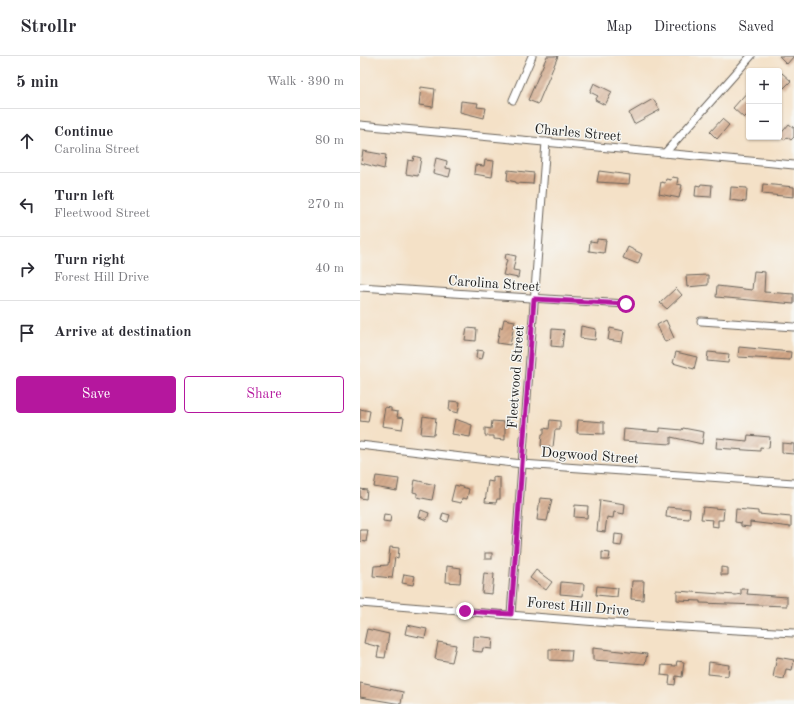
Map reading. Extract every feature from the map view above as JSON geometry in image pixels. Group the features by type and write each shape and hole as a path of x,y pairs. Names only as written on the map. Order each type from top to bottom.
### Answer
{"street":[{"path":"513,100 532,56"},
{"path":"665,153 751,56"},
{"name":"Charles Street","path":"360,125 794,165"},
{"name":"Fleetwood Street","path":"511,614 546,142"},
{"name":"Carolina Street","path":"360,287 626,304"},
{"path":"701,321 794,327"},
{"name":"Dogwood Street","path":"360,445 522,464 794,483"},
{"name":"Forest Hill Drive","path":"360,603 610,623 794,633"}],"building":[{"path":"547,56 558,56 538,104 528,100"},
{"path":"779,56 794,56 787,64"},
{"path":"782,73 791,81 784,88 782,86"},
{"path":"594,83 612,92 605,105 595,100 598,96 590,92"},
{"path":"421,87 435,89 433,107 419,105"},
{"path":"746,93 746,116 744,118 733,108"},
{"path":"653,99 660,110 634,124 629,113"},
{"path":"461,101 478,103 477,107 486,108 484,118 460,112"},
{"path":"722,119 729,125 717,139 710,132"},
{"path":"789,124 794,128 794,137 791,140 787,137 785,140 782,138 782,132"},
{"path":"363,151 386,155 384,169 361,163"},
{"path":"414,156 421,158 418,176 406,174 408,160 413,161"},
{"path":"436,158 447,161 446,168 451,169 449,177 433,173"},
{"path":"485,160 494,161 492,177 474,174 475,165 484,166"},
{"path":"508,170 534,173 533,184 516,183 507,180"},
{"path":"599,171 630,175 629,184 597,182"},
{"path":"672,177 678,178 677,184 682,185 679,198 659,194 661,182 665,183 666,179 671,180"},
{"path":"701,184 712,185 711,197 695,196 696,185 700,186"},
{"path":"763,184 794,187 794,197 762,194"},
{"path":"731,187 747,188 746,202 730,200"},
{"path":"597,239 606,240 604,253 589,251 590,241 597,242"},
{"path":"628,247 642,254 638,264 623,258"},
{"path":"506,254 516,256 513,270 519,271 518,278 503,275 507,260 505,259"},
{"path":"754,271 765,272 764,292 794,294 794,304 716,297 717,286 752,290"},
{"path":"708,275 708,285 687,287 686,276"},
{"path":"676,288 682,295 667,309 660,303"},
{"path":"504,319 515,321 510,345 497,343 500,327 502,328"},
{"path":"666,320 674,338 665,342 657,325"},
{"path":"581,326 596,329 595,340 580,338"},
{"path":"467,328 477,329 476,341 465,340"},
{"path":"610,328 624,331 622,342 608,340"},
{"path":"552,329 564,330 562,347 551,346"},
{"path":"739,347 791,352 790,360 738,357"},
{"path":"477,350 484,351 482,359 476,358"},
{"path":"676,352 697,357 694,369 673,363"},
{"path":"708,352 729,354 728,363 707,361"},
{"path":"450,401 460,402 458,413 449,411"},
{"path":"385,407 391,408 391,411 398,412 397,417 404,418 402,429 382,426"},
{"path":"360,409 370,411 368,422 360,421"},
{"path":"423,416 436,418 434,435 421,434"},
{"path":"455,419 472,425 470,437 452,434"},
{"path":"550,420 560,421 560,430 555,430 553,447 541,446 544,428 549,429"},
{"path":"578,420 604,422 604,434 577,433"},
{"path":"492,421 505,422 505,440 494,439 494,436 485,436 485,428 491,429"},
{"path":"660,428 682,430 683,428 704,432 702,444 671,437 671,444 623,441 624,429 660,432"},
{"path":"748,435 770,437 769,448 760,447 760,451 716,448 717,438 747,441"},
{"path":"782,443 794,444 794,454 782,453"},
{"path":"376,476 399,479 397,491 374,487"},
{"path":"493,477 500,478 500,499 497,499 496,503 485,502 488,481 493,482"},
{"path":"415,480 435,485 432,500 417,497 417,493 413,492"},
{"path":"455,485 469,489 467,499 462,498 461,503 451,501"},
{"path":"360,489 367,490 366,499 360,498"},
{"path":"540,498 552,499 547,521 537,520"},
{"path":"600,500 625,504 624,514 614,512 613,518 607,517 605,532 597,531"},
{"path":"575,505 588,506 587,518 574,517"},
{"path":"667,507 690,509 689,519 666,517"},
{"path":"703,507 724,509 723,520 718,520 718,527 712,526 713,520 701,519"},
{"path":"736,509 758,511 758,514 791,517 791,527 750,522 750,527 741,526 741,523 735,522"},
{"path":"421,510 429,513 427,520 419,517"},
{"path":"443,513 450,515 448,522 441,520"},
{"path":"384,514 391,515 390,522 383,521"},
{"path":"360,530 368,530 366,542 360,541"},
{"path":"615,534 623,535 621,546 614,545"},
{"path":"390,547 399,548 398,558 395,557 392,578 373,576 374,566 388,565"},
{"path":"602,552 610,553 609,560 602,560"},
{"path":"485,553 492,553 492,559 485,559"},
{"path":"447,566 461,568 460,583 446,582"},
{"path":"721,567 728,568 728,575 721,575"},
{"path":"536,570 552,582 546,590 530,578"},
{"path":"484,573 494,574 492,594 482,593"},
{"path":"404,574 415,576 413,585 402,583"},
{"path":"632,581 644,581 643,600 631,599"},
{"path":"561,582 584,584 583,596 560,594"},
{"path":"597,586 618,588 617,597 596,595"},
{"path":"741,589 748,589 747,594 787,597 787,606 700,603 700,601 677,600 677,591 736,595 741,594"},
{"path":"407,625 427,629 425,638 405,634"},
{"path":"367,629 389,634 385,658 377,657 379,647 364,643"},
{"path":"474,636 493,638 492,649 483,648 482,652 473,651"},
{"path":"438,642 456,645 452,662 435,659"},
{"path":"593,648 647,654 645,664 593,660"},
{"path":"549,649 572,650 571,661 549,660"},
{"path":"777,657 794,660 792,670 786,669 784,679 773,677"},
{"path":"677,661 684,662 682,677 676,676 675,685 669,684 670,676 661,675 662,665 676,666"},
{"path":"709,662 729,665 728,676 708,674"},
{"path":"360,683 403,692 401,704 360,697"}],"route":[{"path":"465,611 511,614 534,299 626,304"}]}
